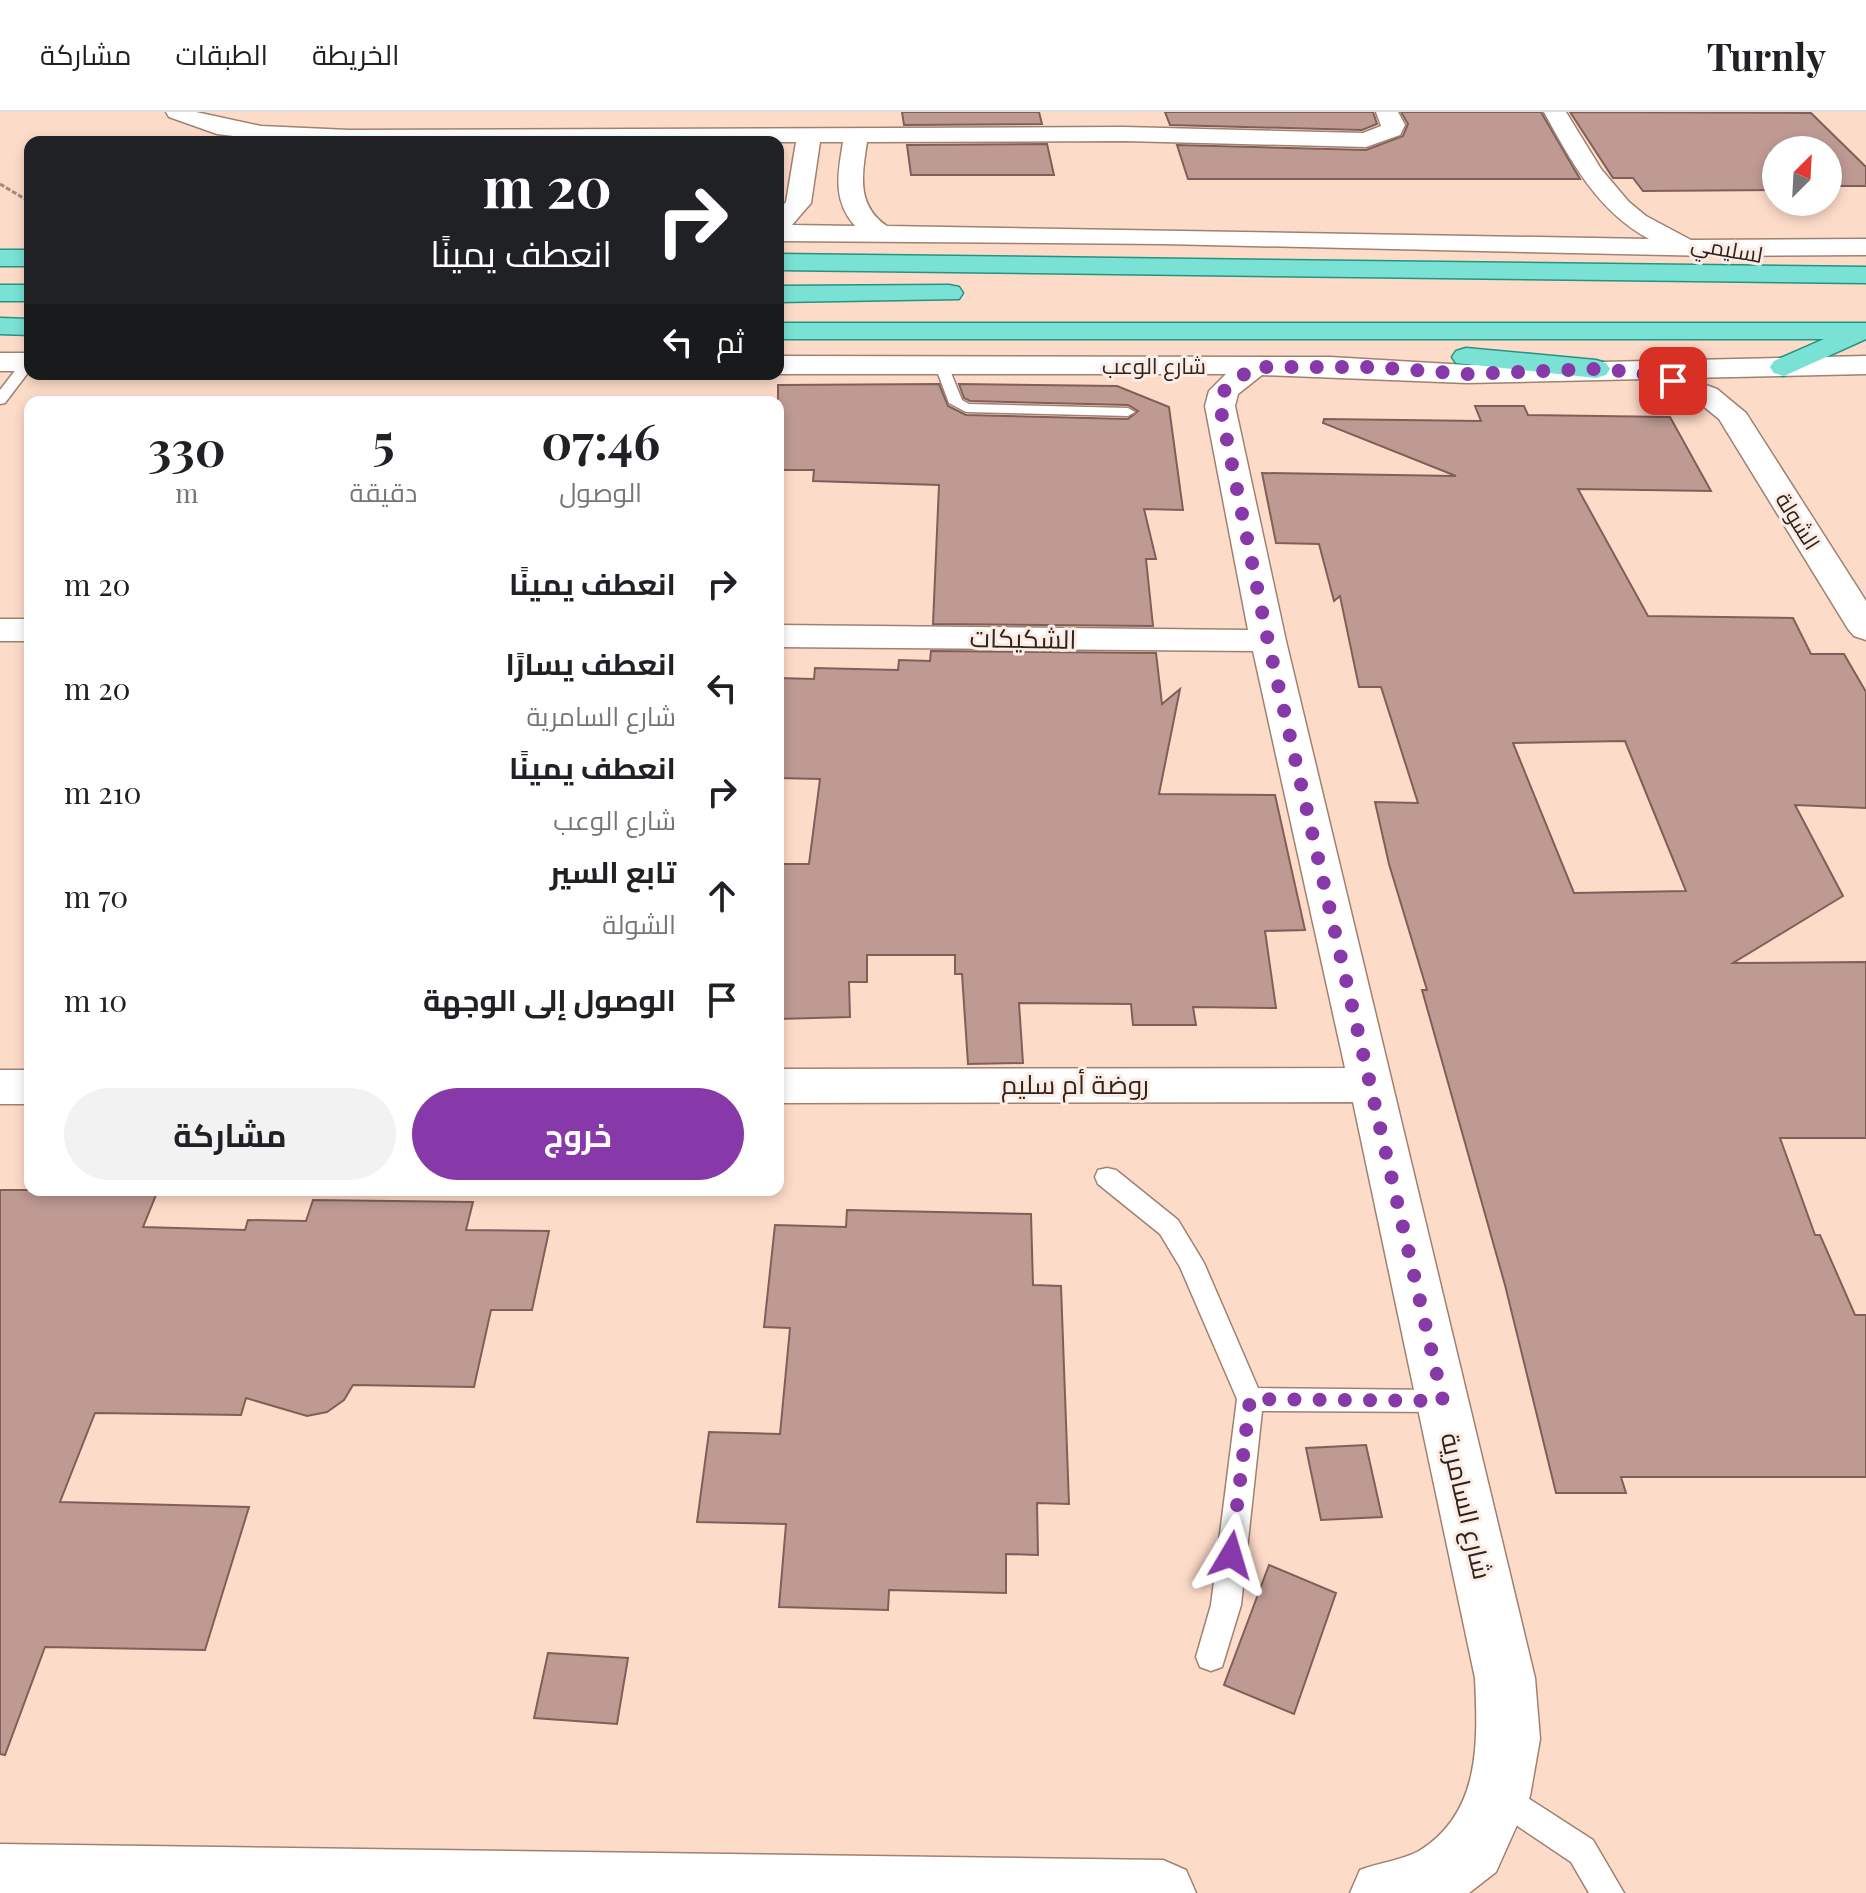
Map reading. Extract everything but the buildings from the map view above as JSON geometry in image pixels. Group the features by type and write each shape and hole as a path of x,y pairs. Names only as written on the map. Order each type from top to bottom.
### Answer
{"main road":[{"path":"0,258 24,258"},
{"path":"784,262 1569,274 1866,272"},
{"path":"1104,292 1214,288 1330,268"},
{"path":"0,293 24,293"},
{"path":"784,294 980,293"},
{"path":"0,326 24,327"},
{"name":"شارع الوعب","path":"784,331 1866,331"},
{"path":"1784,367 1866,331"},
{"path":"1196,332 1596,369"}],"street":[{"path":"177,112 190,119 238,129 335,136"},
{"path":"784,219 798,203 820,137 832,112"},
{"path":"784,137 856,137 1122,123 1366,140 1392,130 1387,112"},
{"name":"لسليمي","path":"1555,112 1603,192 1644,228 1671,239 1713,248 1866,272"},
{"path":"856,137 850,203 862,222 881,234"},
{"path":"1568,246 1588,233 1599,221 1603,192"},
{"path":"784,233 1312,238 1713,248 1866,247"},
{"path":"0,362 24,362"},
{"name":"شارع الوعب","path":"784,365 1372,367 1467,374 1866,365"},
{"path":"1143,366 1186,378 1207,391 1220,406"},
{"path":"1220,406 1224,391 1253,367"},
{"path":"1731,413 1730,397 1740,384 1759,374 1784,367"},
{"name":"الشولة","path":"1596,369 1635,372 1673,381 1707,395 1731,413 1866,629"},
{"name":"شارع السامرية","path":"1220,406 1268,641 1372,1085 1505,1678 1509,1739 1499,1796 1473,1849 1432,1881 1383,1893"},
{"path":"0,630 24,630"},
{"name":"الشكيكات","path":"784,636 1268,641"},
{"name":"روضة أم سليم","path":"784,1086 1372,1085"},
{"path":"0,1087 24,1087"},
{"path":"0,1876 1163,1893"}],"lane":[{"path":"942,366 956,403 966,408 1128,412"},
{"path":"0,400 24,370"},
{"path":"1107,1177 1169,1227 1191,1263 1250,1399 1226,1605 1211,1657"},
{"path":"1250,1399 1443,1401"},
{"path":"1499,1796 1582,1851 1608,1893"}],"path":[{"path":"0,184 24,198"}],"route":[{"path":"1231,1555 1250,1399 1443,1401 1268,641 1220,406 1224,391 1253,367 1372,367 1467,374 1596,369 1635,372 1673,381"}]}
